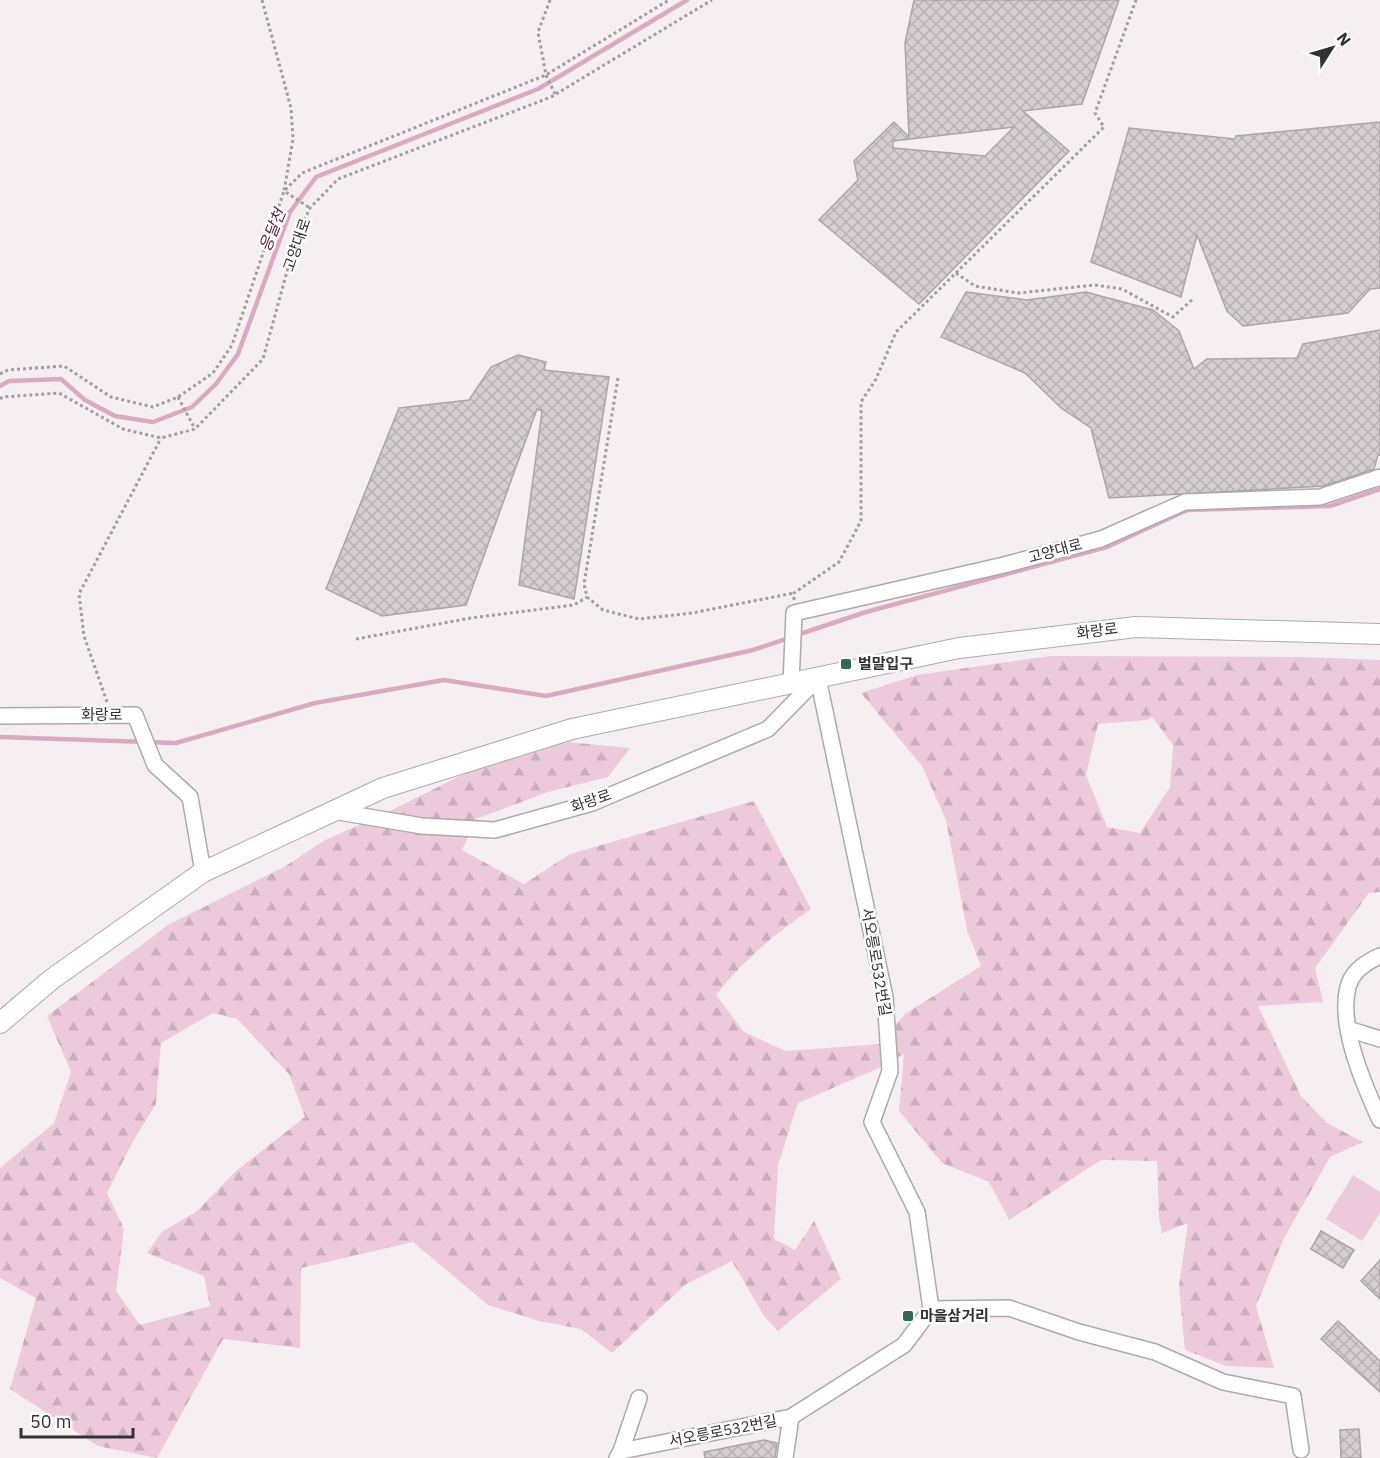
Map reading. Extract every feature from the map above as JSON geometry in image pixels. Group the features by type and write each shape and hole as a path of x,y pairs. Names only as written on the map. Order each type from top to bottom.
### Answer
{"main road":[{"name":"화랑로","path":"0,1023 52,980 203,872 383,788 572,729 959,648 1136,627 1380,634"}],"street":[{"name":"고양대로","path":"794,614 1004,565 1101,539 1185,502 1320,497 1380,477"},
{"path":"791,684 794,614"},
{"name":"화랑로","path":"333,811 422,826 495,830 592,803 768,729 819,678"},
{"name":"서오릉로532번길","path":"619,1455 791,1418 904,1345 931,1309 917,1212 872,1122 890,1071 885,997 819,678"},
{"name":"화랑로","path":"0,716 135,715 155,765 190,797 203,872"},
{"path":"1380,956 1360,967 1348,986 1346,1003 1348,1029 1362,1078 1380,1120"},
{"path":"1348,1029 1380,1039"},
{"path":"931,1309 1009,1308 1079,1332 1155,1352 1223,1382 1293,1396 1301,1450"},
{"name":"서오릉로532번길","path":"619,1455 639,1398"},
{"path":"785,1458 791,1418"}],"path":[{"path":"262,0 291,108 293,139 284,191 308,207"},
{"path":"550,0 538,32 546,75 555,94"},
{"name":"고양대로","path":"0,374 8,370 64,366 111,397 153,407 178,397 213,374 232,345 284,191 302,173 546,75 669,0"},
{"name":"고양대로","path":"195,429 263,359 297,235 308,207 338,179 555,94 712,0"},
{"path":"618,378 584,584 586,597 603,610 639,619 692,613 794,592 839,562 861,521 861,402 876,380 896,332 1104,127 1095,113 1136,0"},
{"path":"956,273 975,286 1018,293 1095,285 1122,289 1173,316 1193,299"},
{"path":"0,399 59,393 123,429 161,438 195,429 178,397"},
{"path":"112,715 84,636 79,594 161,438"},
{"path":"794,592 794,614"},
{"path":"356,639 471,618 574,605 586,597"}],"green space":[{"path":"1050,656 1305,657 1380,660 1380,892 1369,893 1315,968 1323,1002 1258,1006 1301,1096 1327,1123 1363,1142 1330,1157 1284,1238 1256,1306 1274,1368 1226,1366 1185,1350 1179,1286 1188,1223 1162,1233 1159,1217 1157,1161 1101,1160 1009,1220 989,1182 942,1163 899,1111 904,1054 879,1068 798,1103 778,1165 774,1239 795,1250 814,1221 841,1279 778,1331 764,1316 732,1261 686,1284 612,1353 581,1329 539,1321 488,1305 413,1242 301,1268 300,1348 223,1339 157,1458 98,1446 10,1389 36,1298 0,1278 0,1168 54,1123 71,1072 47,1016 168,925 284,867 325,840 382,815 478,767 568,742 630,748 608,777 548,792 476,819 462,850 524,884 570,854 754,801 811,909 760,948 716,995 744,1032 786,1051 880,1044 905,1014 981,966 967,930 946,820 922,766 861,693 917,675","holes":["1152,717 1173,745 1170,787 1140,833 1107,827 1086,775 1098,724 1147,720","213,1013 237,1019 289,1074 305,1117 236,1171 197,1211 162,1232 147,1253 204,1276 210,1306 140,1325 116,1291 124,1229 107,1193 132,1143 156,1104 161,1043"]},
{"path":"1353,1175 1380,1192 1380,1213 1362,1241 1326,1219"}],"building":[{"path":"914,0 1119,0 1082,104 1023,111 1069,151 919,304 819,220 858,180 854,161 894,122 909,137 905,43","holes":["1014,127 985,156 893,148 893,141"]},
{"path":"1380,122 1380,288 1370,289 1348,313 1243,326 1227,311 1197,235 1181,297 1091,262 1129,128 1235,139 1236,136"},
{"path":"966,292 1027,300 1086,292 1153,310 1179,331 1194,369 1207,359 1297,358 1303,344 1380,330 1380,455 1378,455 1374,469 1324,486 1109,498 1091,428 1061,408 1025,373 941,337"},
{"path":"518,355 546,362 544,370 609,377 574,599 519,585 542,411 537,409 466,605 382,616 326,589 399,408 469,400 491,367"},
{"path":"1321,1231 1354,1250 1343,1268 1311,1249"},
{"path":"1380,1260 1380,1299 1361,1281"},
{"path":"1338,1321 1380,1361 1380,1392 1321,1339"},
{"path":"1359,1429 1361,1458 1341,1458 1340,1430"},
{"path":"764,1440 777,1443 775,1458 705,1458 704,1452"}],"waterway":[{"name":"응달천","path":"0,386 9,381 61,379 85,400 115,416 153,422 192,407 216,384 238,354 290,212 316,177 538,89 687,0"},
{"path":"797,635 866,612 1107,547 1187,510 1330,506 1380,489"},
{"path":"0,737 176,743 315,703 444,680 546,696 753,650 789,638"}],"place":[{"name":"벌말입구","path":"846,664"},
{"name":"마을삼거리","path":"908,1316"}]}
